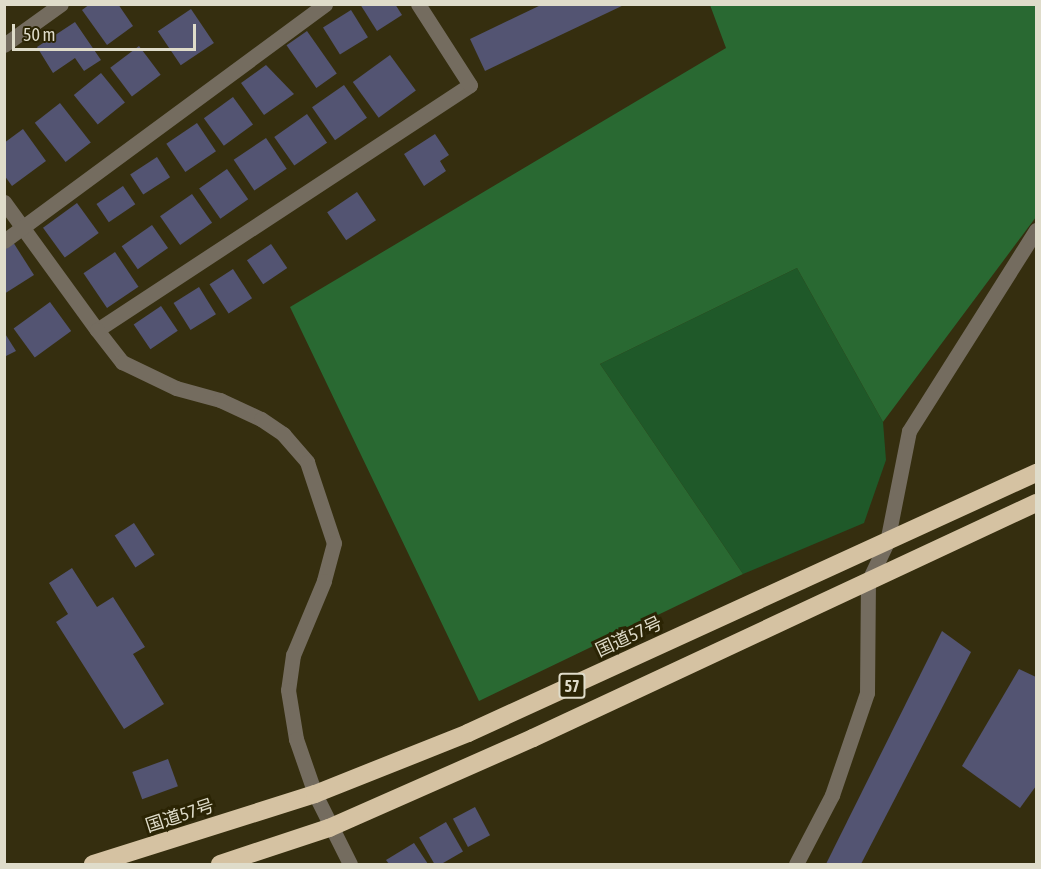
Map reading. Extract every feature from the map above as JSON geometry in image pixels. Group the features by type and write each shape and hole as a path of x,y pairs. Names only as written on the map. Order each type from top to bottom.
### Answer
{"highway":[{"name":"国道57号","path":"93,864 315,794 468,733 1036,473"},
{"name":"57","path":"220,864 329,828 1036,503"}],"street":[{"path":"4,45 62,4"},
{"path":"4,241 24,229 325,4"},
{"path":"97,330 470,85 418,4"},
{"path":"4,202 122,362 176,388 220,400 261,419 283,434 307,462 334,543 324,581 292,654 288,690 296,739 315,794 329,828 350,864"},
{"path":"796,864 832,795 867,693 868,582 887,542 909,431 1036,230"}],"green space":[{"path":"710,5 1036,5 1036,217 883,422 797,268 600,364 743,574 479,701 290,307 726,48"},
{"path":"797,268 883,422 886,460 864,523 743,574 600,364"}],"building":[{"path":"90,4 118,4 133,26 107,45 82,10"},
{"path":"360,4 395,4 402,15 377,31"},
{"path":"543,4 626,4 485,71 470,39"},
{"path":"191,9 214,43 181,65 158,31"},
{"path":"351,10 368,37 340,55 323,27"},
{"path":"75,22 101,60 84,71 75,58 53,73 37,47"},
{"path":"307,31 337,74 316,88 287,45"},
{"path":"139,46 161,75 132,96 110,68"},
{"path":"390,55 416,91 379,118 353,82"},
{"path":"266,65 294,94 264,115 241,83"},
{"path":"101,73 125,103 98,125 74,95"},
{"path":"344,85 367,118 335,140 312,107"},
{"path":"233,97 253,125 224,146 204,118"},
{"path":"60,103 91,142 66,162 35,123"},
{"path":"307,114 327,143 294,166 274,137"},
{"path":"197,123 216,151 185,172 166,144"},
{"path":"23,129 46,161 12,186 4,175 4,143"},
{"path":"435,134 449,155 440,161 446,171 424,186 404,154"},
{"path":"266,138 287,169 254,190 234,160"},
{"path":"157,157 170,177 143,195 130,174"},
{"path":"227,169 248,199 220,219 199,189"},
{"path":"123,186 135,204 109,222 96,204"},
{"path":"357,192 376,220 346,240 327,212"},
{"path":"192,194 212,223 180,245 160,216"},
{"path":"77,203 99,233 65,258 43,228"},
{"path":"152,225 168,248 138,269 122,246"},
{"path":"13,242 34,275 4,294 4,247"},
{"path":"271,244 287,268 263,284 247,260"},
{"path":"115,252 138,287 107,308 83,273"},
{"path":"233,269 252,298 229,314 210,284"},
{"path":"199,287 216,314 191,330 174,303"},
{"path":"50,302 71,331 35,358 14,328"},
{"path":"161,306 178,331 150,349 134,324"},
{"path":"4,332 16,351 4,357"},
{"path":"134,523 155,555 135,567 115,536"},
{"path":"72,568 97,607 113,597 145,647 133,654 164,704 124,729 56,622 68,614 49,583"},
{"path":"942,631 971,652 861,864 826,864"},
{"path":"1019,669 1036,677 1036,786 1020,808 962,766"},
{"path":"168,759 178,786 142,799 132,772"},
{"path":"475,807 490,835 468,847 453,819"},
{"path":"446,822 463,851 441,864 434,864 419,838"},
{"path":"414,843 428,864 389,864 386,860"}]}
